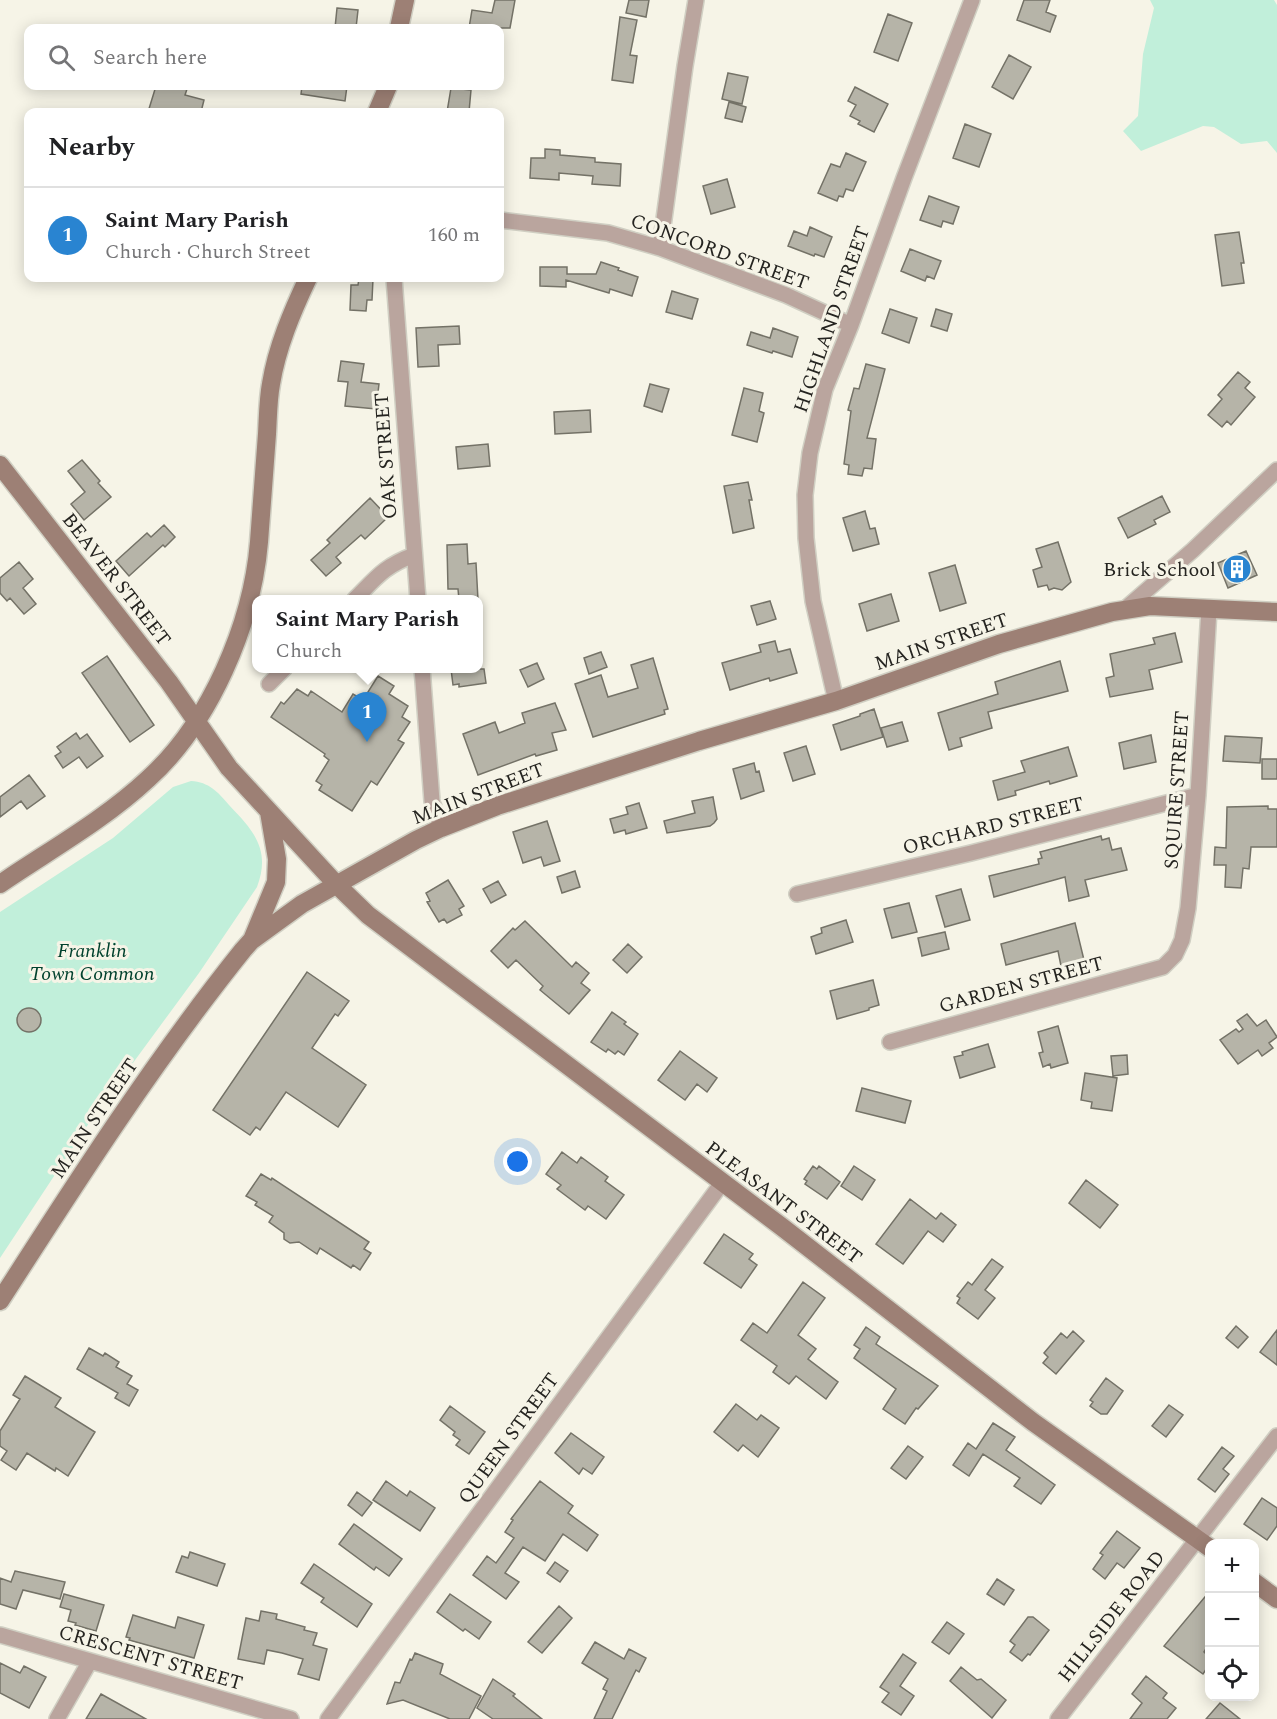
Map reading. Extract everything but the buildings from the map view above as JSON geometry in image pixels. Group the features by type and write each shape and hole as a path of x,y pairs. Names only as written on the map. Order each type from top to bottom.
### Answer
{"main road":[{"path":"400,24 405,0"},
{"path":"380,108 386,90"},
{"path":"0,884 100,817 147,780 169,759 196,722 232,651 252,590 259,545 271,384 288,320 306,282"},
{"name":"BEAVER STREET","path":"0,465 169,682 229,768 269,812"},
{"name":"MAIN STREET","path":"0,1301 92,1158 201,1005 251,942 296,908 441,828 519,799 699,741 836,701 999,644 1125,609 1150,606 1277,612"},
{"path":"251,942 276,882 277,859 269,812"},
{"name":"PLEASANT STREET","path":"269,812 337,885 373,919 894,1313 1033,1422 1203,1544"},
{"path":"1259,1586 1277,1599"}],"street":[{"path":"660,248 696,0"},
{"name":"HIGHLAND STREET","path":"836,701 813,601 806,538 806,495 810,453 825,389 972,0"},
{"name":"CONCORD STREET","path":"504,220 608,233 660,248 786,295 851,325"},
{"name":"OAK STREET","path":"394,282 418,595"},
{"path":"1125,609 1201,542 1277,470"},
{"path":"359,595 394,562 414,555"},
{"name":"SQUIRE STREET","path":"1163,967 1176,955 1182,940 1188,908 1198,795 1209,609"},
{"path":"269,684 281,673"},
{"path":"422,673 432,801 441,828"},
{"name":"ORCHARD STREET","path":"797,894 972,853 1198,795"},
{"name":"GARDEN STREET","path":"891,1042 1163,967"},
{"name":"QUEEN STREET","path":"328,1719 722,1183"},
{"name":"HILLSIDE ROAD","path":"1058,1719 1203,1544 1277,1436"},
{"name":"CRESCENT STREET","path":"0,1635 286,1718"},
{"path":"57,1719 90,1661"}],"green space":[{"path":"1150,0 1274,0 1277,5 1277,153 1267,141 1241,144 1214,127 1203,126 1141,151 1123,131 1138,116 1143,54 1154,8"},
{"name":"Franklin Town Common","path":"191,781 203,783 217,792 253,833 258,842 262,862 257,887 199,973 91,1120 0,1258 0,912 113,838 173,787"}],"place":[{"name":"Brick School","path":"1237,569"},
{"name":"Saint Mary Parish","path":"367,742"}]}
